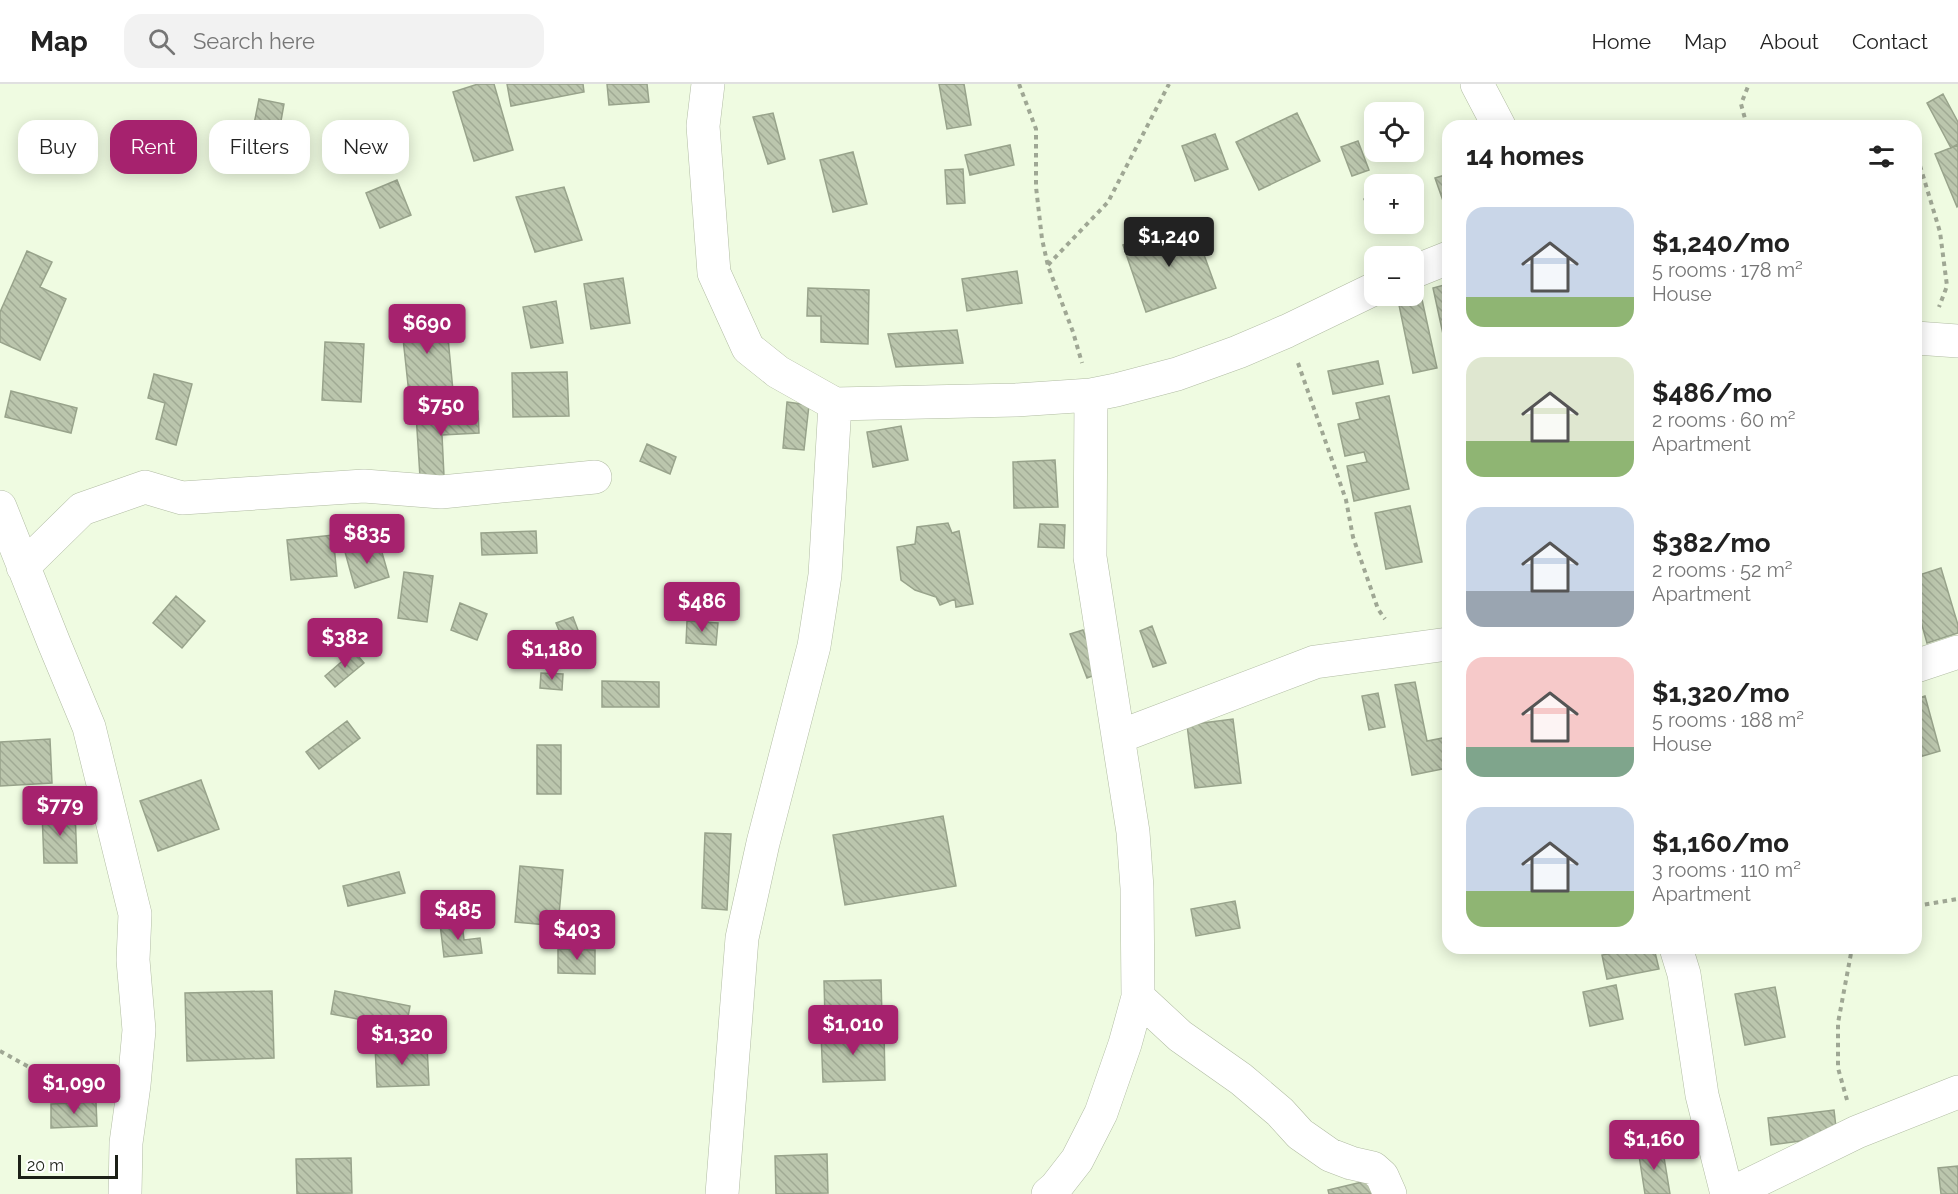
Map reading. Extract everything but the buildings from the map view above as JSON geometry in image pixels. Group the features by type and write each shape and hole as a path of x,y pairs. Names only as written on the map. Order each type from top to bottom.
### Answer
{"street":[{"path":"708,84 703,126 714,273 748,348 778,372 835,404 964,402 1091,395 1177,374 1238,352 1364,294"},
{"path":"1477,84 1496,120"},
{"path":"1424,268 1442,260"},
{"path":"1048,1194 1077,1160 1101,1113 1125,1044 1138,997 1137,888 1133,832 1090,557 1091,395"},
{"path":"722,1194 742,938 763,843 814,646 825,575 835,404"},
{"path":"23,567 82,509 145,488 182,498 364,486 441,492 595,477"},
{"path":"0,507 89,727 135,914 133,960 139,1030 126,1143 125,1194"},
{"path":"1118,737 1315,662 1442,645"},
{"path":"1922,664 1958,652"},
{"path":"1678,954 1684,974 1702,1095 1728,1194 1857,1132 1958,1092"},
{"path":"1138,997 1180,1036 1241,1078 1308,1140 1330,1155 1373,1168 1382,1176 1390,1194"}],"path":[{"path":"1019,84 1036,129 1036,187 1048,266 1073,332 1091,395"},
{"path":"1048,266 1108,202 1169,84"},
{"path":"1745,120 1741,104 1749,84"},
{"path":"1922,172 1940,232 1947,286 1934,339"},
{"path":"1287,331 1346,500 1353,537 1378,609 1406,649"},
{"path":"1922,905 1958,899"},
{"path":"1851,954 1838,1023 1838,1068 1857,1132"},
{"path":"0,1051 47,1077 134,1085"}]}
